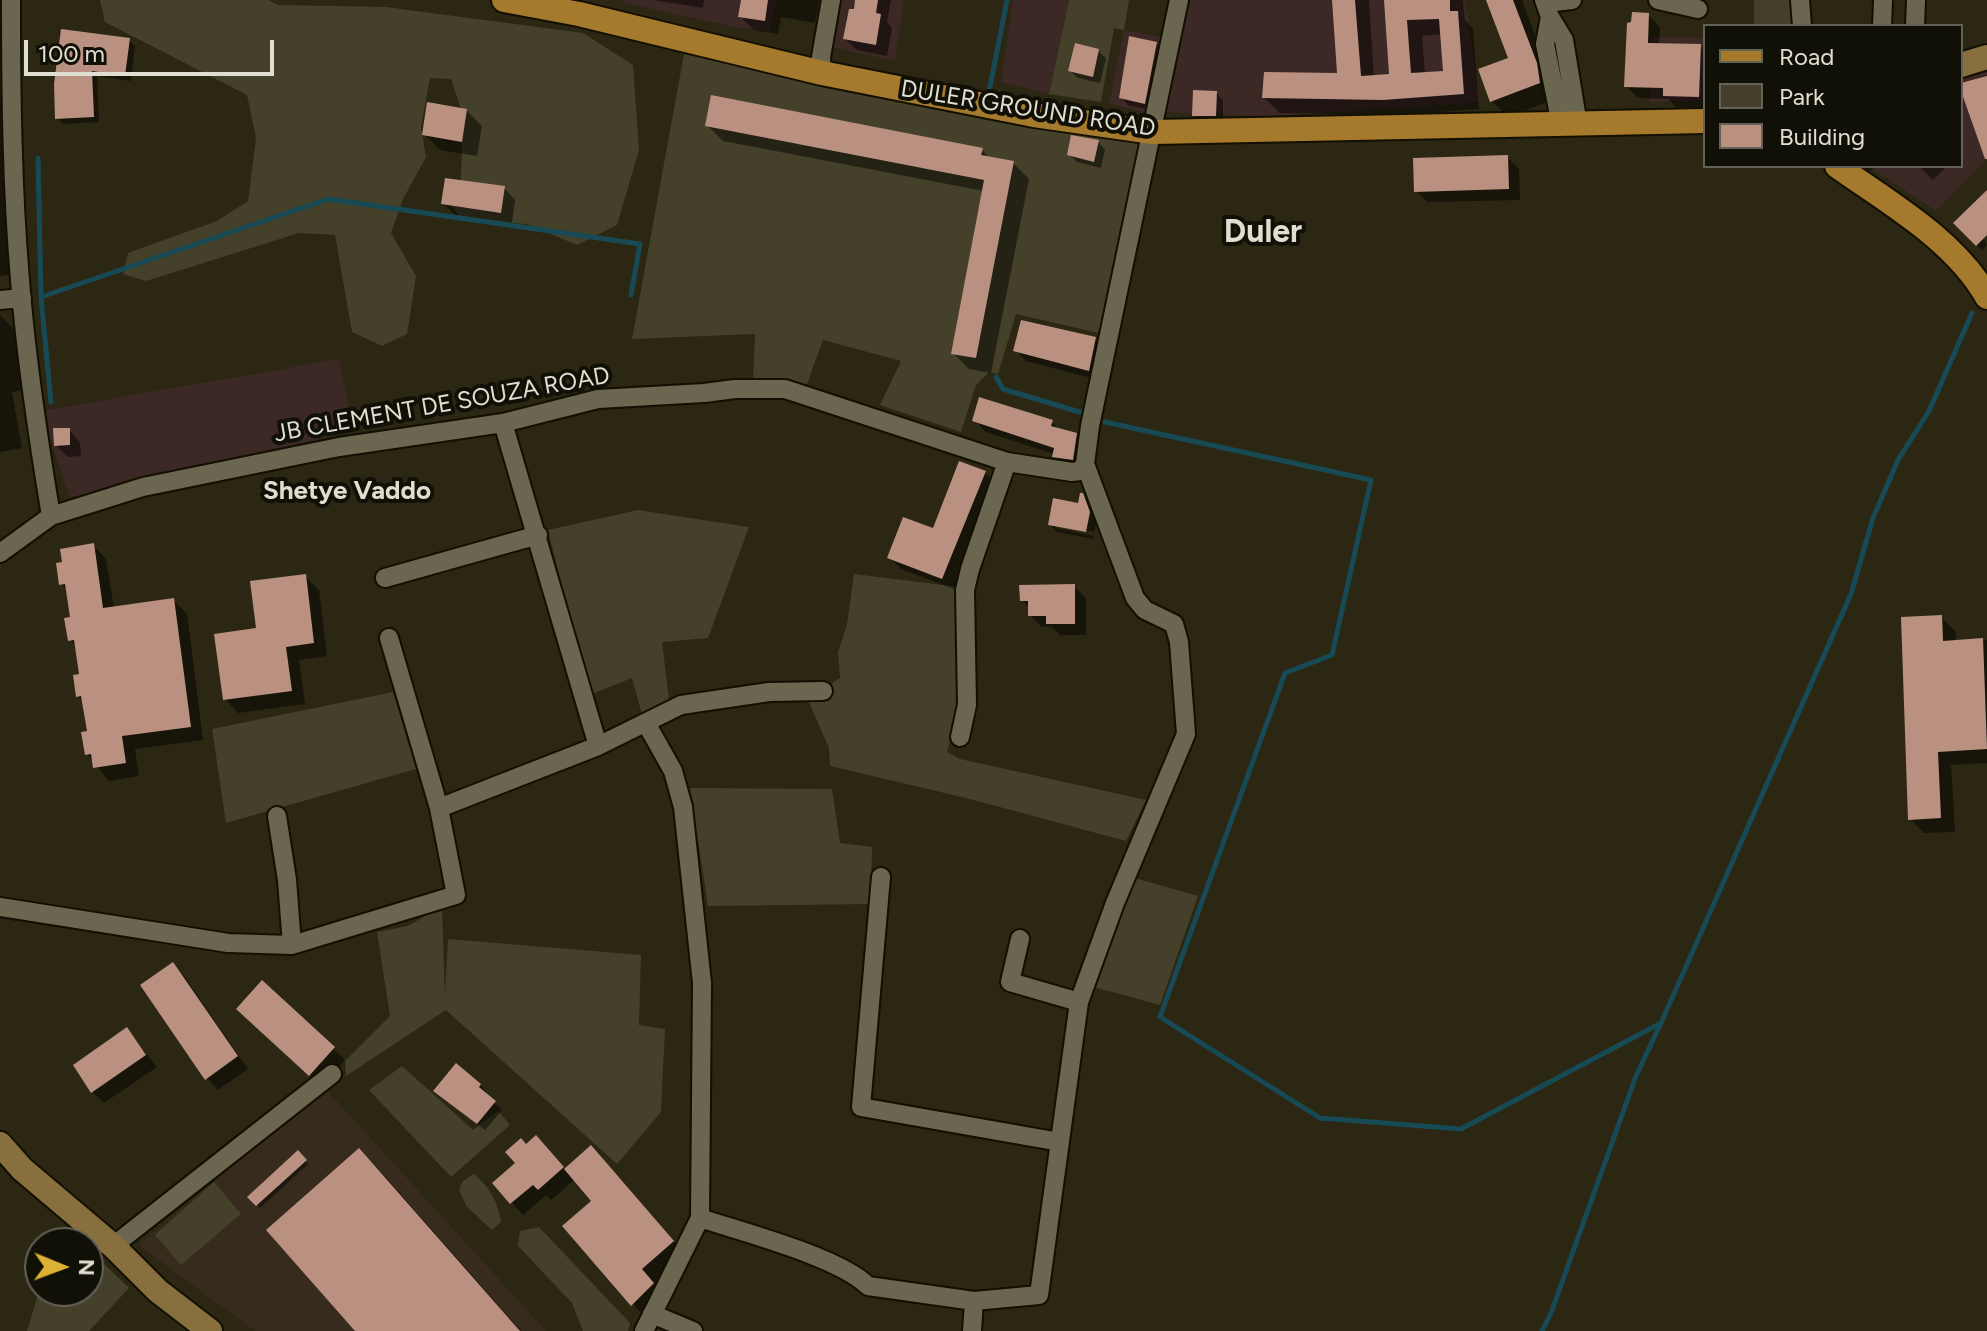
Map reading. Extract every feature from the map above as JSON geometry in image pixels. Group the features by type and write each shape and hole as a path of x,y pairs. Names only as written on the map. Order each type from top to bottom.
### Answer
{"main road":[{"name":"DULER GROUND ROAD","path":"504,0 570,12 822,73 1034,115 1153,132 1703,121"},
{"path":"1963,64 1987,57"},
{"path":"1840,168 1929,232 1978,280 1987,297"},
{"path":"0,1144 22,1169 113,1246 158,1291 210,1331"}],"street":[{"path":"11,0 11,75 22,298 36,423 51,516"},
{"path":"822,73 821,57 831,0"},
{"path":"700,1218 812,1255 860,1278 868,1286 974,1301 1039,1295 1079,1002 1115,903 1186,734 1179,642 1174,624 1145,610 1135,598 1085,464 1093,411 1179,0"},
{"path":"1570,125 1545,44 1546,7 1572,0"},
{"path":"1658,0 1698,9"},
{"path":"1800,0 1802,24"},
{"path":"1882,24 1883,0"},
{"path":"1915,24 1916,0"},
{"path":"0,300 22,298"},
{"name":"JB CLEMENT DE SOUZA ROAD","path":"0,553 51,516 143,487 339,447 503,423 598,399 735,389 785,389 1007,462 1072,472 1080,471 1085,464"},
{"path":"503,423 598,746"},
{"path":"960,737 967,705 965,590 1007,462"},
{"path":"385,578 538,535"},
{"path":"0,907 228,943 292,945 456,895 439,808 389,638"},
{"path":"439,808 598,746 681,705 769,692 823,691"},
{"path":"646,723 673,771 683,807 702,983 700,1218 648,1323 693,1331"},
{"path":"277,816 287,880 292,945"},
{"path":"881,877 861,1107 1060,1142"},
{"path":"1020,939 1010,982 1079,1002"},
{"path":"113,1246 332,1074"},
{"path":"972,1331 974,1301"}],"shaded area":[{"path":"624,0 776,0 770,32 624,3"},
{"path":"839,0 904,0 895,61 831,47"},
{"path":"1013,0 1069,0 1049,94 1001,82"},
{"path":"1188,0 1465,0 1480,102 1262,117 1165,112"},
{"path":"1124,30 1163,37 1148,113 1109,104"},
{"path":"1652,37 1703,38 1703,100 1650,102"},
{"path":"1987,63 1987,142 1979,144 1986,159 1936,211 1871,168 1963,168 1963,69"},
{"path":"339,359 348,400 347,432 117,489 70,497 49,436 47,410"},
{"path":"325,1088 546,1331 255,1331 138,1245"}],"green space":[{"path":"100,0 269,0 278,5 386,7 583,33 633,65 639,150 617,225 577,245 527,224 462,220 452,206 461,178 463,115 451,79 430,78 421,127 426,157 403,199 391,233 416,276 407,334 382,346 352,332 335,235 299,233 146,281 123,274 128,253 217,221 248,201 256,138 247,95 105,22"},
{"path":"1069,0 1129,0 1124,30 1114,28 1101,102 1049,94"},
{"path":"1754,0 1811,0 1811,24 1754,24"},
{"path":"684,54 1048,128 1145,142 1103,334 1016,314 998,374 989,372 976,385 961,432 880,405 901,361 823,340 807,384 753,381 755,334 632,339"},
{"path":"638,510 749,527 708,638 662,642 669,700 643,718 632,678 589,695 548,530"},
{"path":"854,574 960,587 959,707 947,752 960,759 1146,800 1126,841 830,766 829,748 808,700 840,678 838,652 847,625"},
{"path":"393,692 416,769 226,823 212,729"},
{"path":"690,788 832,789 840,843 872,847 871,904 708,906"},
{"path":"1135,878 1198,896 1160,1005 1094,987"},
{"path":"442,906 445,995 448,939 641,955 639,1025 665,1029 661,1112 617,1164 446,1010 346,1076 345,1061 390,1016 377,932 408,926"},
{"path":"402,1066 473,1130 498,1111 510,1125 451,1177 369,1090"},
{"path":"474,1174 489,1190 498,1208 501,1222 492,1230 467,1207 459,1190 463,1181"},
{"path":"214,1182 241,1214 181,1265 155,1235"},
{"path":"539,1227 630,1323 628,1331 583,1331 572,1303 518,1246 520,1231"},
{"path":"104,1264 129,1288 89,1331 27,1331 34,1307 104,1307"}],"building":[{"path":"741,0 768,0 765,21 738,17"},
{"path":"855,0 878,0 876,13 881,14 876,45 843,39 849,9 854,9"},
{"path":"1332,0 1355,0 1361,76 1389,74 1384,0 1450,0 1450,11 1458,11 1464,94 1383,100 1262,98 1264,72 1337,73","holes":["1439,19 1443,71 1411,73 1407,20"]},
{"path":"1486,0 1513,0 1537,63 1540,83 1490,102 1478,69 1508,58"},
{"path":"1632,12 1649,13 1648,43 1701,44 1699,97 1663,96 1663,88 1624,87 1627,23 1631,22"},
{"path":"61,29 130,38 125,76 92,71 94,117 55,119 54,84"},
{"path":"1129,36 1157,42 1145,104 1119,98"},
{"path":"1075,43 1099,49 1093,77 1068,71"},
{"path":"1987,76 1987,159 1963,97 1963,82"},
{"path":"1193,90 1217,91 1216,116 1192,116"},
{"path":"711,95 983,148 981,155 1014,161 976,358 951,354 984,180 705,126"},
{"path":"427,102 467,109 462,142 422,135"},
{"path":"1071,135 1099,140 1094,162 1067,155"},
{"path":"1508,155 1509,189 1414,192 1413,158"},
{"path":"445,178 505,186 501,213 441,204"},
{"path":"1987,190 1987,235 1976,246 1953,223"},
{"path":"1021,320 1096,337 1089,371 1013,351"},
{"path":"979,397 1053,420 1051,426 1077,433 1073,460 1052,457 1054,448 972,421"},
{"path":"53,428 70,428 70,445 54,446"},
{"path":"959,461 986,471 942,579 887,558 903,517 933,528"},
{"path":"1080,493 1083,493 1090,512 1086,532 1048,525 1053,498 1078,503"},
{"path":"94,543 103,608 174,598 191,727 122,736 126,763 93,768 91,754 85,755 81,732 87,731 81,696 76,697 73,675 79,674 74,640 68,641 64,618 70,617 65,584 59,585 56,563 62,562 60,549"},
{"path":"306,574 314,643 286,647 292,691 223,700 214,634 256,628 250,581"},
{"path":"1075,584 1075,624 1046,624 1046,616 1028,616 1028,601 1020,601 1019,585"},
{"path":"1942,615 1943,641 1983,638 1987,749 1938,752 1941,818 1908,820 1901,617"},
{"path":"173,962 238,1056 205,1080 140,985"},
{"path":"262,980 335,1047 309,1076 236,1009"},
{"path":"127,1027 146,1055 91,1093 73,1065"},
{"path":"456,1063 496,1101 477,1124 433,1091"},
{"path":"536,1135 564,1167 538,1190 533,1185 510,1204 492,1183 515,1163 505,1152 521,1138 526,1144"},
{"path":"591,1145 674,1241 642,1269 654,1283 631,1306 562,1226 591,1201 564,1169"},
{"path":"359,1148 520,1331 355,1331 266,1230"},
{"path":"298,1150 307,1160 256,1206 247,1197"}],"waterway":[{"path":"988,97 1007,0"},
{"path":"38,158 41,297 328,199 640,244 631,295"},
{"path":"41,297 51,402"},
{"path":"1105,422 1371,480 1332,655 1285,673 1160,1017 1320,1118 1461,1129 1661,1023 1851,594 1873,518 1898,460 1929,411 1972,313"},
{"path":"996,377 1003,389 1083,413"},
{"path":"1542,1331 1636,1076 1661,1023"}],"district":[{"name":"Duler","path":"1263,233"},
{"name":"Shetye Vaddo","path":"347,491"}]}
